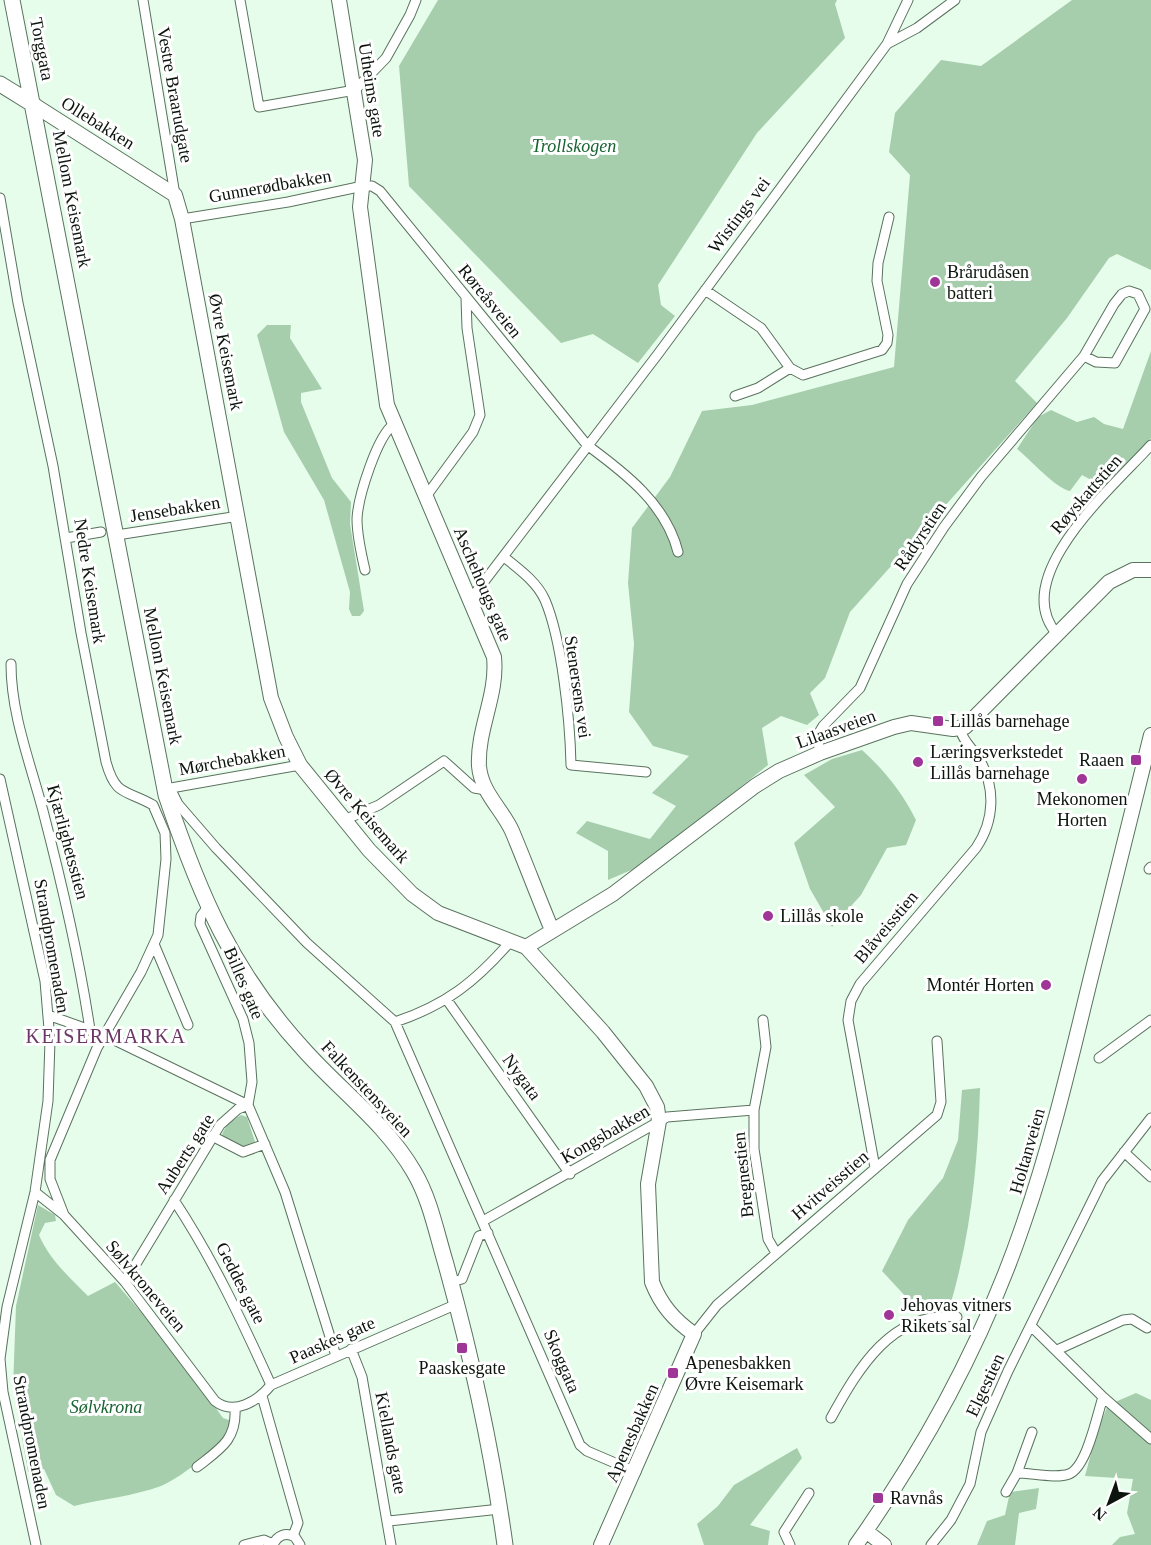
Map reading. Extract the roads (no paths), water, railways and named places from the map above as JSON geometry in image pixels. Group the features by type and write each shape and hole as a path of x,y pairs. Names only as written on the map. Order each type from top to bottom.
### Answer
{"main road":[{"name":"Torggata","path":"12,0 34,105"},
{"name":"Utheims gate","path":"339,0 365,160 363,186"},
{"name":"Ollebakken","path":"0,84 176,195"},
{"name":"Mellom Keisemark","path":"34,105 168,789"},
{"name":"Aschehougs gate","path":"363,186 360,207 387,405 490,645 495,665 493,696 479,762 486,790 511,829 552,930"},
{"name":"Øvre Keisemark","path":"176,195 183,219 271,698 300,765 344,820 394,876 427,905 454,920 526,947"},
{"path":"960,729 971,723 1117,576 1133,570 1151,570"},
{"name":"Lilaasveien","path":"526,947 613,894 755,786 779,771 820,753 910,723 960,729"},
{"name":"Holtanveien","path":"856,1545 901,1478 947,1398 1001,1282 1023,1227 1057,1115 1147,769 1151,735"},
{"name":"Falkenstensveien","path":"168,789 207,908 263,1001 305,1052 380,1128 414,1171 426,1194 457,1304 500,1509 505,1545"},
{"path":"526,947 603,1032 646,1086 657,1107 659,1121 648,1184 652,1282 657,1295 672,1316 694,1334"},
{"name":"Apenesbakken","path":"601,1545 636,1472 694,1334"},
{"path":"866,1531 884,1545"}],"street":[{"name":"Vestre Braarudgate","path":"143,0 176,195"},
{"path":"240,0 259,107 355,90 386,58 416,0"},
{"name":"Wistings vei","path":"470,600 705,290 887,44 908,0"},
{"path":"887,44 917,28 955,0"},
{"name":"Gunnerødbakken","path":"183,219 288,202 363,186"},
{"name":"Røreåsveien","path":"363,186 372,186 380,191 587,445"},
{"name":"Nedre Keisemark","path":"0,198 18,303 66,538 81,633 112,782 120,791 153,805 165,833 166,859 158,935 141,972 104,1035 50,1160 50,1179 64,1215"},
{"path":"705,290 761,328 790,368 803,375 882,350 887,343 877,281 878,263 889,217"},
{"name":"Rådyrstien","path":"820,753 818,736 823,726 860,688 907,584 938,537 981,477 1084,356 1118,299 1129,291 1138,294 1145,309 1115,363 1096,362 1084,356"},
{"path":"427,495 473,432 480,415 467,328 466,298"},
{"path":"735,396 758,388 790,368"},
{"path":"365,570 357,532 357,515 381,438 394,424"},
{"path":"587,445 622,471 664,515 673,533 678,552"},
{"name":"Røyskattstien","path":"1057,634 1044,617 1043,598 1064,542 1151,445"},
{"name":"Jensebakken","path":"117,536 239,516"},
{"path":"66,538 101,532"},
{"name":"Stenersens vei","path":"504,557 524,573 545,601 559,655 570,734 571,765 646,772"},
{"name":"Kjærlighetsstien","path":"11,664 17,716 66,896 80,963 90,1030"},
{"name":"Blåveisstien","path":"875,1168 848,1020 850,1001 869,972 976,848 986,831 992,805 988,780 960,729"},
{"path":"344,820 379,805 444,761 474,788 486,790"},
{"name":"Mørchebakken","path":"168,789 300,765"},
{"name":"Strandpromenaden","path":"0,779 45,981 48,1015 48,1101 35,1192 7,1307 0,1359 3,1392 36,1545"},
{"name":"Mellom Keisemark","path":"168,789 178,804 240,874 307,943 395,1022"},
{"name":"Billes gate","path":"207,908 201,916 200,924 243,1019 249,1043 252,1082 248,1105"},
{"path":"395,1022 425,1012 447,1000 492,963 510,942"},
{"path":"154,944 188,1025"},
{"name":"Nygata","path":"447,1000 570,1174"},
{"path":"48,1015 104,1035"},
{"name":"Bregnestien","path":"763,1020 766,1047 754,1110 754,1149 768,1239 776,1253"},
{"path":"1099,1058 1151,1020"},
{"name":"Skoggata","path":"395,1022 580,1444 587,1451 636,1472"},
{"name":"Auberts gate","path":"104,1035 193,1076 248,1105"},
{"name":"Hvitveisstien","path":"694,1334 705,1317 776,1253 937,1115 941,1102 937,1041"},
{"path":"248,1105 285,1192 336,1356"},
{"name":"Auberts gate","path":"125,1282 212,1136 231,1114 248,1105"},
{"name":"Kongsbakken","path":"483,1221 570,1174 659,1121 676,1115 754,1110"},
{"name":"Elgestien","path":"932,1545 951,1520 970,1484 981,1432 1102,1181 1151,1118"},
{"path":"212,1136 243,1152 265,1144"},
{"path":"1124,1152 1151,1177"},
{"name":"Sølvkroneveien","path":"35,1192 64,1215 125,1282 215,1401 224,1408"},
{"name":"Geddes gate","path":"174,1200 202,1243 235,1305 271,1385"},
{"path":"451,1282 462,1279 479,1236 488,1233"},
{"name":"Paaskes gate","path":"224,1408 236,1408 262,1396 271,1385 457,1304"},
{"path":"831,1418 858,1369 898,1331 912,1323 945,1315 957,1317"},
{"path":"1057,1350 1123,1320 1132,1318 1147,1328"},
{"path":"1031,1326 1103,1397 1151,1439"},
{"name":"Kiellands gate","path":"351,1349 362,1377 389,1521 391,1545"},
{"path":"262,1396 298,1523 293,1536"},
{"path":"1017,1473 1064,1475 1076,1470 1084,1457 1103,1397"},
{"path":"197,1467 230,1437 236,1425 236,1408"},
{"path":"1006,1492 1017,1473 1032,1432"},
{"path":"790,1545 784,1532 809,1493"},
{"path":"389,1521 500,1509"},
{"path":"244,1545 264,1540 273,1544 282,1535 293,1536 300,1545"}],"place":[{"name":"Brårudåsen batteri","path":"935,282"},
{"name":"Lillås barnehage","path":"938,721"},
{"name":"Raaen","path":"1136,760"},
{"name":"Læringsverkstedet Lillås barnehage","path":"918,762"},
{"name":"Mekonomen Horten","path":"1082,779"},
{"name":"Lillås skole","path":"768,916"},
{"name":"Montér Horten","path":"1046,985"},
{"name":"Jehovas vitners Rikets sal","path":"889,1315"},
{"name":"Paaskesgate","path":"462,1348"},
{"name":"Apenesbakken Øvre Keisemark","path":"673,1373"},
{"name":"Ravnås","path":"878,1498"}],"district":[{"name":"KEISERMARKA","path":"106,1036"}],"park label":[{"name":"Trollskogen","path":"574,146"},
{"name":"Sølvkrona","path":"106,1407"}]}
